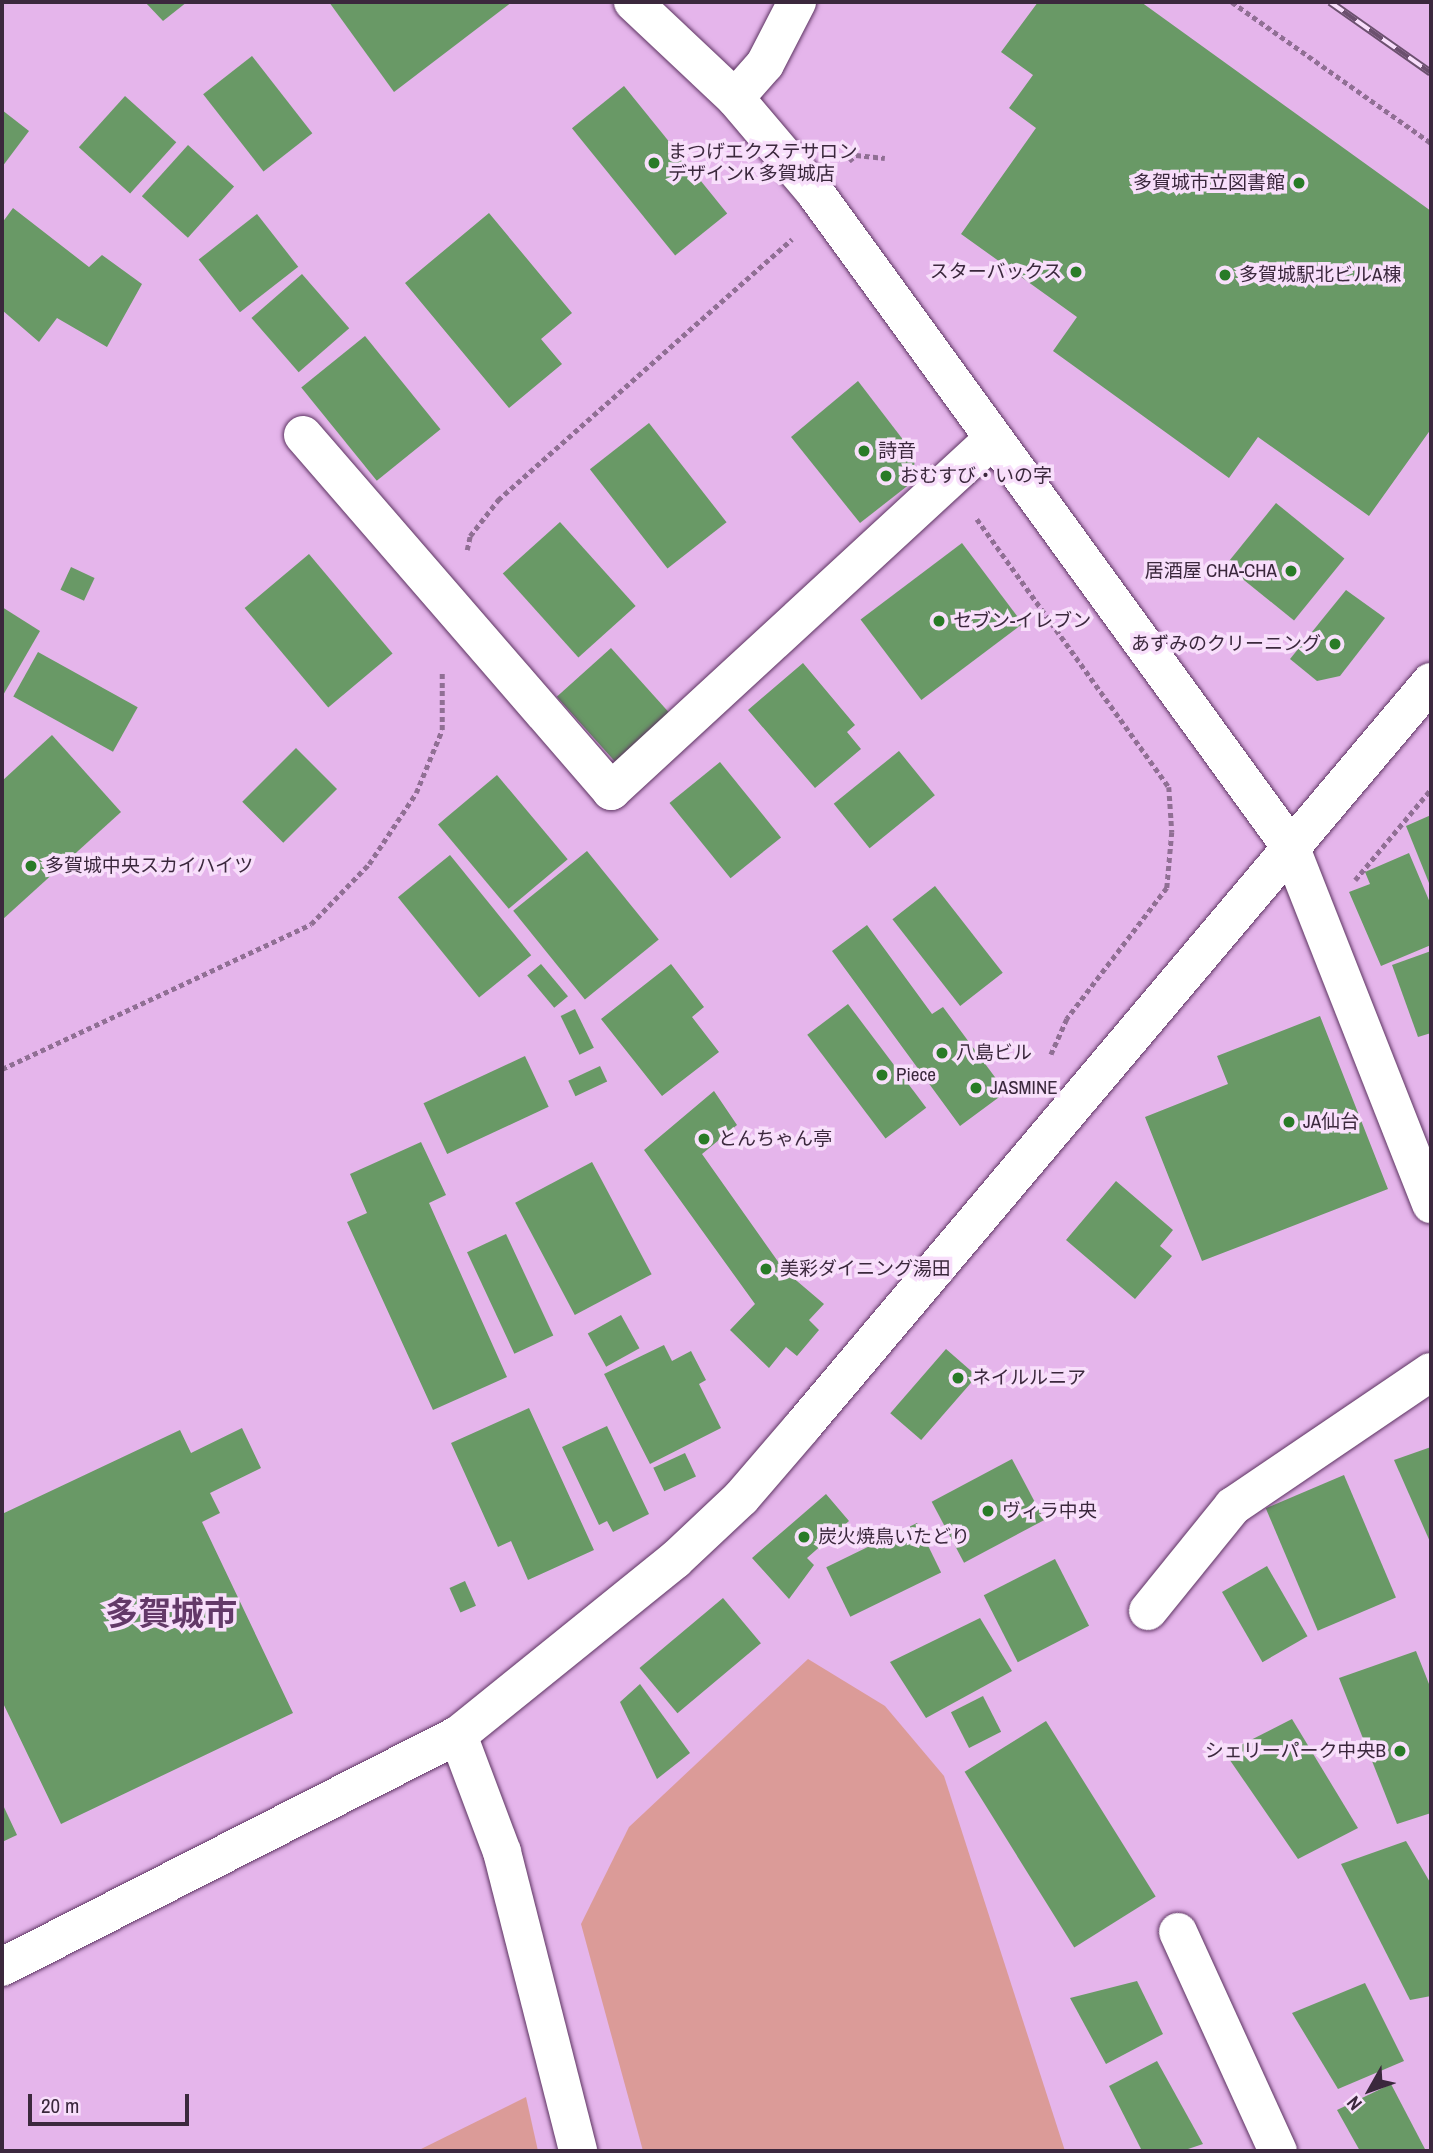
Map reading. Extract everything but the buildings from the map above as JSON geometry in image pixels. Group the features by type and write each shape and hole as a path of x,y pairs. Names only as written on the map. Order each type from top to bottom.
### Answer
{"street":[{"path":"633,2 735,99 828,209 1290,846 1431,1204"},
{"path":"735,99 765,64 797,2"},
{"path":"303,435 611,791 993,439"},
{"path":"2,1967 458,1735 675,1560 741,1498 1431,682"},
{"path":"1148,1611 1233,1506 1431,1372"},
{"path":"458,1735 502,1852 578,2151"},
{"path":"1178,1932 1278,2151"}],"path":[{"path":"1232,2 1431,143"},
{"path":"843,167 856,155 885,158"},
{"path":"2,1069 311,924 360,874 416,793 442,730 442,662 450,606 470,536 498,500 828,209"},
{"path":"972,513 1169,787 1172,832 1167,888 1067,1020 1045,1066"},
{"path":"1351,884 1431,789"}],"shaded area":[{"path":"808,1659 885,1706 944,1776 1065,2151 643,2151 581,1924 629,1827"},
{"path":"526,2097 538,2151 417,2151"}],"railway":[{"path":"1330,2 1431,73"}],"place":[{"name":"まつげエクステサロン デザインK 多賀城店","path":"654,163"},
{"name":"多賀城市立図書館","path":"1299,183"},
{"name":"スターバックス","path":"1076,272"},
{"name":"多賀城駅北ビルA棟","path":"1225,275"},
{"name":"詩音","path":"864,451"},
{"name":"おむすび・いの字","path":"886,476"},
{"name":"居酒屋 CHA-CHA","path":"1291,571"},
{"name":"セブン-イレブン","path":"939,621"},
{"name":"あずみのクリーニング","path":"1335,644"},
{"name":"多賀城中央スカイハイツ","path":"31,866"},
{"name":"八島ビル","path":"942,1053"},
{"name":"Piece","path":"882,1075"},
{"name":"JASMINE","path":"976,1088"},
{"name":"JA仙台","path":"1289,1122"},
{"name":"とんちゃん亭","path":"704,1139"},
{"name":"美彩ダイニング湯田","path":"766,1269"},
{"name":"ネイルルニア","path":"958,1378"},
{"name":"ヴィラ中央","path":"988,1511"},
{"name":"炭火焼鳥いたどり","path":"804,1537"},
{"name":"シェリーパーク中央B","path":"1400,1751"}],"district":[{"name":"多賀城市","path":"171,1614"}]}
